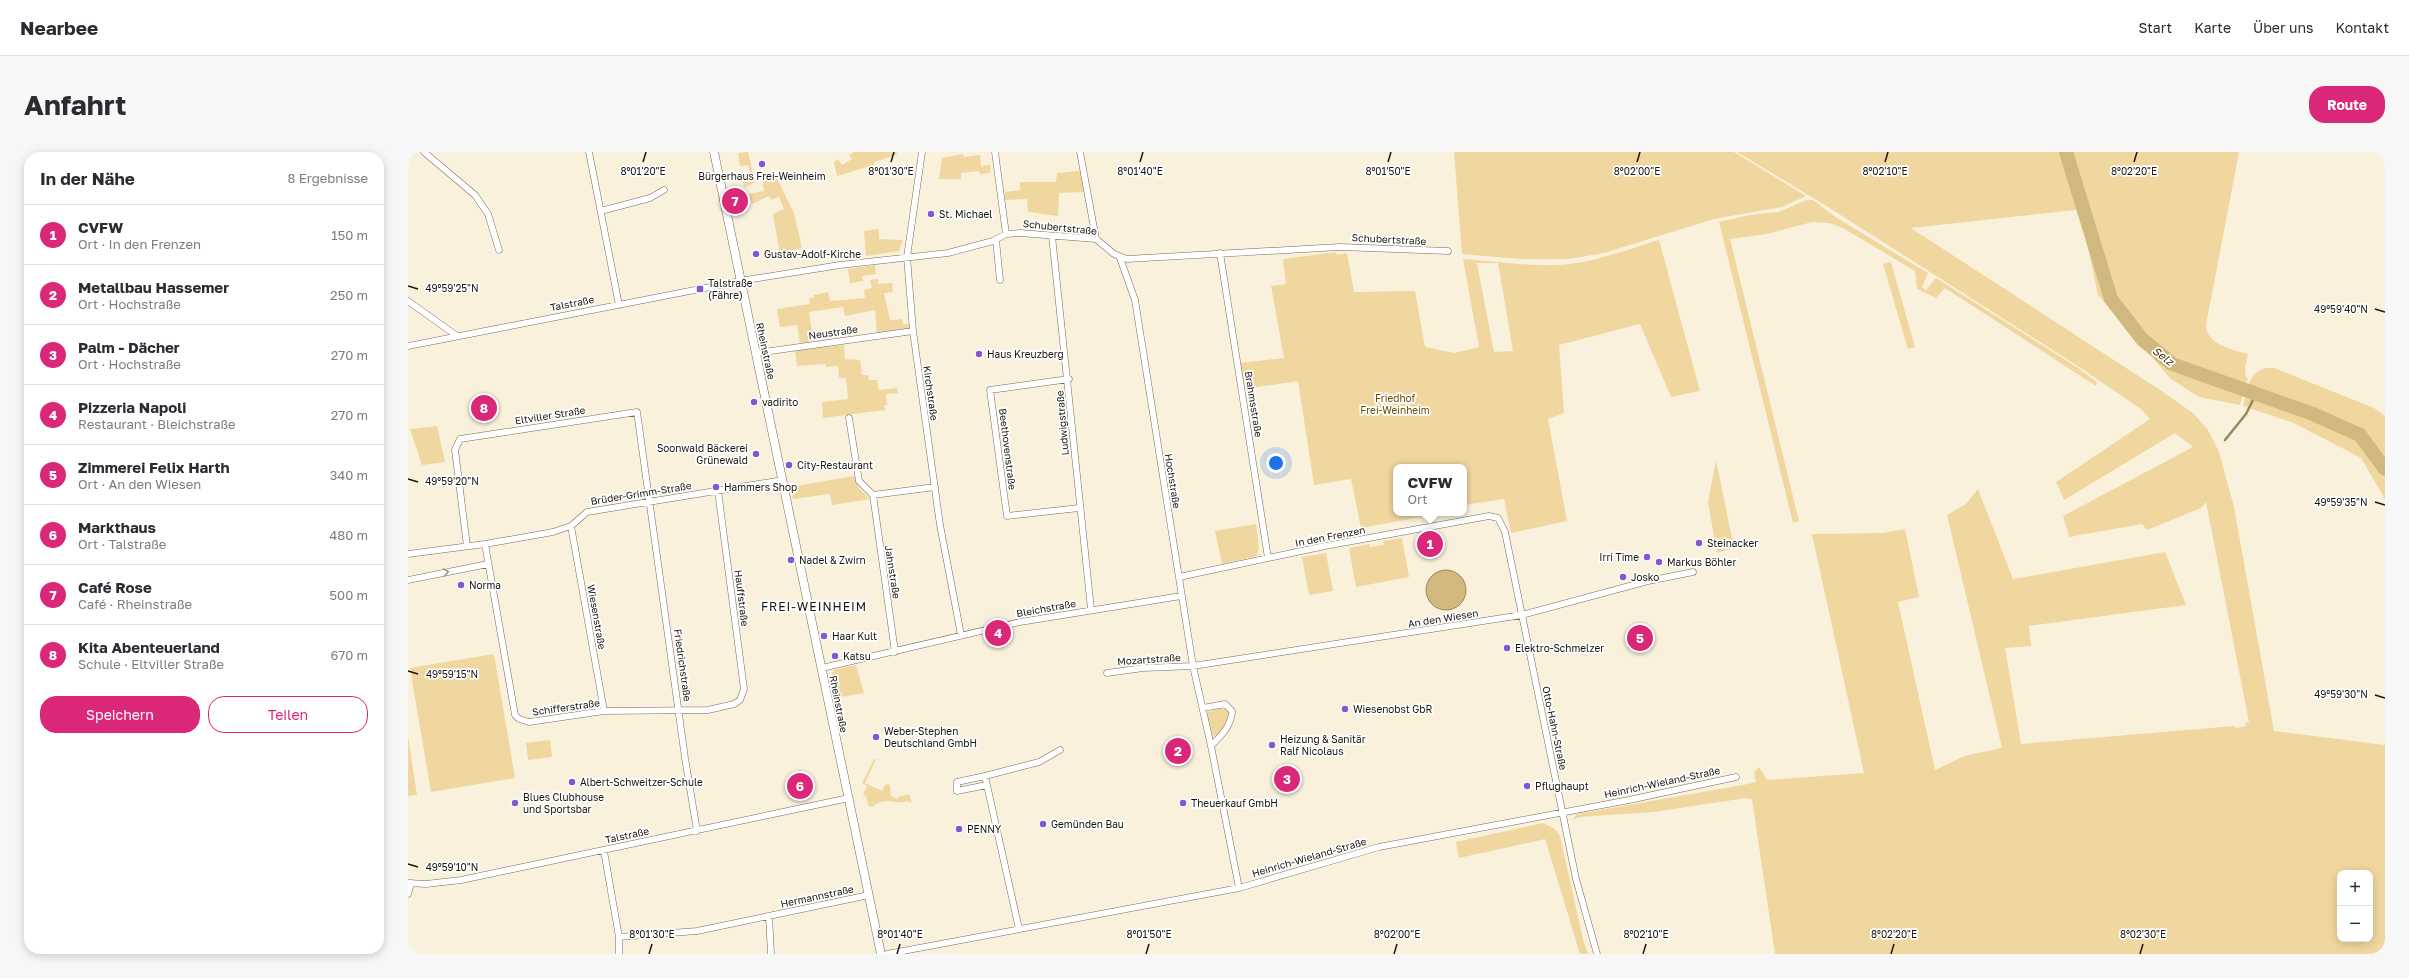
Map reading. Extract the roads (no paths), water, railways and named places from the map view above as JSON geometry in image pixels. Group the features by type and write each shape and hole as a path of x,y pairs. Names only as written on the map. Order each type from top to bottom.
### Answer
{"street":[{"path":"408,155 413,152"},
{"path":"424,152 475,195 488,214 499,250"},
{"path":"589,152 619,305"},
{"name":"Rheinstraße","path":"714,152 881,954"},
{"name":"Kirchstraße","path":"922,152 907,257 912,331 935,487 961,635"},
{"path":"995,152 1006,234"},
{"path":"1080,152 1096,239"},
{"path":"600,211 650,198 664,190"},
{"name":"Schubertstraße","path":"741,281 840,265 948,253 996,240 1006,234 1020,233 1096,239 1120,258 1340,247 1448,251"},
{"name":"Ludwigstraße","path":"1052,236 1091,609"},
{"path":"996,240 1000,280"},
{"name":"Brahmsstraße","path":"1220,253 1268,558"},
{"name":"Hochstraße","path":"1120,258 1134,300 1193,666 1211,746 1239,888"},
{"name":"Talstraße","path":"408,346 741,281"},
{"path":"408,301 456,336"},
{"name":"Neustraße","path":"756,353 912,331"},
{"name":"Beethovenstraße","path":"1068,379 990,390 1007,516 1080,508"},
{"name":"Eltviller Straße","path":"467,546 455,450 460,440 637,412 650,501"},
{"path":"849,418 859,481 873,496 935,487"},
{"name":"Brüder-Grimm-Straße","path":"408,554 485,544 553,532 571,526 587,512 783,480"},
{"name":"Hauffstraße","path":"718,491 744,689 740,700 734,704"},
{"name":"Jahnstraße","path":"873,496 895,652"},
{"name":"Friedrichstraße","path":"650,501 678,709 697,831"},
{"name":"In den Frenzen","path":"1179,577 1268,558 1486,516"},
{"name":"Otto-Hahn-Straße","path":"1486,516 1496,517 1502,524 1578,886 1596,954"},
{"name":"Wiesenstraße","path":"571,526 604,712"},
{"path":"408,580 488,564 485,544"},
{"name":"Schifferstraße","path":"488,564 515,715 519,719 529,722 604,712 678,709 708,710 734,704"},
{"name":"An den Wiesen","path":"1193,666 1522,615 1648,581 1693,572"},
{"name":"Bleichstraße","path":"822,668 895,652 961,635 1091,609 1181,596"},
{"name":"Mozartstraße","path":"1108,673 1143,668 1193,666"},
{"path":"1203,708 1225,704 1232,711 1232,716 1223,734 1211,746"},
{"path":"987,785 957,791 957,782 1039,762 1060,750"},
{"path":"984,776 1019,929"},
{"name":"Heinrich-Wieland-Straße","path":"887,954 1239,888 1379,847 1563,811 1629,800 1736,777"},
{"name":"Talstraße","path":"410,883 461,880 849,798"},
{"path":"604,851 618,937 619,954"},
{"path":"408,894 410,883"},
{"name":"Hermannstraße","path":"618,937 672,931 684,933 869,895"},
{"name":"Hermannstraße","path":"769,916 771,954"}],"waterway":[{"name":"Selz","path":"2066,152 2111,299 2142,339 2172,364 2313,414 2360,435 2385,469"},
{"path":"2225,440 2246,414 2256,394"}],"place":[{"name":"Bürgerhaus Frei-Weinheim","path":"762,164"},
{"name":"Café Rose","path":"735,201"},
{"name":"St. Michael","path":"931,214"},
{"name":"Gustav-Adolf-Kirche","path":"756,254"},
{"name":"Talstraße (Fähre)","path":"700,289"},
{"name":"Haus Kreuzberg","path":"979,354"},
{"name":"vadirito","path":"754,402"},
{"name":"Kita Abenteuerland","path":"484,408"},
{"name":"Soonwald Bäckerei Grünewald","path":"756,454"},
{"name":"City-Restaurant","path":"789,465"},
{"name":"Hammers Shop","path":"716,487"},
{"name":"Steinacker","path":"1699,543"},
{"name":"CVFW","path":"1430,544"},
{"name":"Irri Time","path":"1647,557"},
{"name":"Nadel & Zwirn","path":"791,560"},
{"name":"Markus Böhler","path":"1659,562"},
{"name":"Josko","path":"1623,577"},
{"name":"Norma","path":"461,585"},
{"name":"Pizzeria Napoli","path":"998,633"},
{"name":"Haar Kult","path":"824,636"},
{"name":"Zimmerei Felix Harth","path":"1640,638"},
{"name":"Elektro-Schmelzer","path":"1507,648"},
{"name":"Katsu","path":"835,656"},
{"name":"Wiesenobst GbR","path":"1345,709"},
{"name":"Weber-Stephen Deutschland GmbH","path":"876,737"},
{"name":"Heizung & Sanitär Ralf Nicolaus","path":"1272,745"},
{"name":"Metallbau Hassemer","path":"1178,751"},
{"name":"Palm - Dächer","path":"1287,779"},
{"name":"Albert-Schweitzer-Schule","path":"572,782"},
{"name":"Markthaus","path":"800,786"},
{"name":"Pflughaupt","path":"1527,786"},
{"name":"Blues Clubhouse und Sportsbar","path":"515,803"},
{"name":"Theuerkauf GmbH","path":"1183,803"},
{"name":"Gemünden Bau","path":"1043,824"},
{"name":"PENNY","path":"959,829"}],"district":[{"name":"FREI-WEINHEIM","path":"814,607"}],"park label":[{"name":"Friedhof Frei-Weinheim","path":"1395,404"}]}
